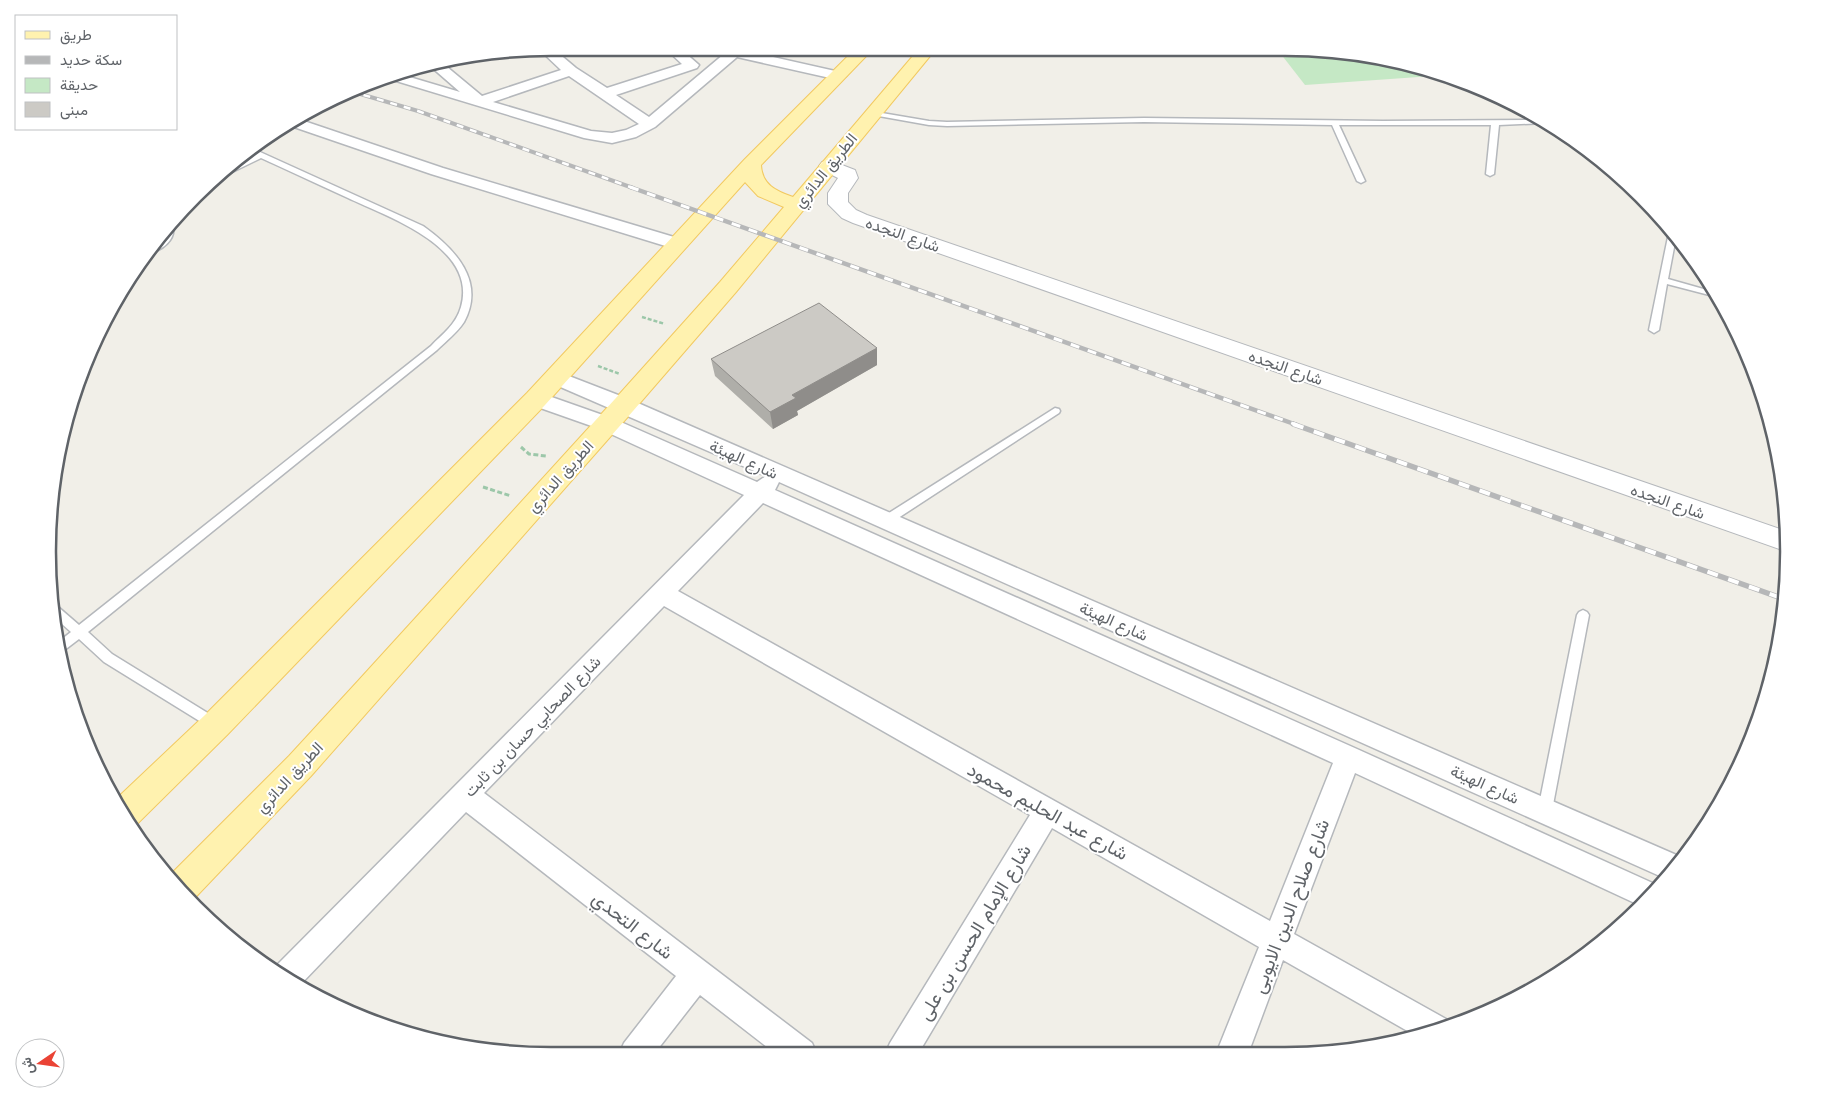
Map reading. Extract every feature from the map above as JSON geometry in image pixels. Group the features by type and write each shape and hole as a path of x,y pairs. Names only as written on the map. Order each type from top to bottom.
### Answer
{"main road":[{"path":"127,805 216,725 459,478 536,399 751,164 858,56"},
{"name":"الطريق الدائري","path":"185,884 300,766 624,405 797,205 922,56"},
{"path":"751,164 750,175 756,184 766,192 797,205"}],"street":[{"path":"554,56 571,71 650,124"},
{"path":"681,56 692,65 714,70"},
{"path":"403,79 480,101 589,136 612,138 632,134 650,124 714,70 727,56"},
{"path":"749,56 839,76"},
{"path":"604,94 692,65"},
{"path":"441,69 480,101"},
{"path":"480,101 571,71"},
{"path":"301,125 437,171 678,244"},
{"name":"شارع النجده","path":"829,166 848,174 848,178 838,193 838,204 849,214 860,219 1780,539"},
{"name":"شارع الهيئة","path":"556,377 624,405 1667,865"},
{"name":"شارع الهيئة","path":"536,399 607,424 1644,892"},
{"name":"شارع الصحابي حسان بن ثابت","path":"291,972 778,474"},
{"name":"شارع عبد الحليم محمود","path":"662,593 1427,1025"},
{"name":"شارع صلاح الدين الايوبى","path":"1235,1047 1348,757"},
{"name":"شارع التحدي","path":"465,795 792,1047"},
{"name":"شارع الإمام الحسن بن على","path":"905,1047 1047,810"},
{"path":"640,1047 697,974"}],"lane":[{"path":"873,113 929,123 947,124 1144,120 1336,123 1531,122"},
{"path":"1336,123 1361,181"},
{"path":"1490,174 1495,123"},
{"path":"65,644 434,348 458,323 467,298 465,275 440,242 420,228 257,154"},
{"path":"247,161 260,155"},
{"path":"1654,330 1670,242"},
{"path":"1663,280 1706,292"},
{"path":"885,521 1055,411"},
{"path":"60,615 108,658 216,725"},
{"path":"1545,810 1583,615"}],"path":[{"path":"636,315 665,324"},
{"path":"658,331 671,318"},
{"path":"594,365 620,374 626,367"},
{"path":"520,444 522,449 529,454 551,456"},
{"path":"459,478 535,504"}],"green space":[{"path":"1282,56 1349,60 1424,77 1305,85"}],"building":[{"path":"819,303 877,348 792,395 796,398 770,412 711,359"}],"railway":[{"path":"361,94 418,111 633,188"},
{"path":"630,187 1297,425"},
{"path":"1293,424 1778,597"}]}
